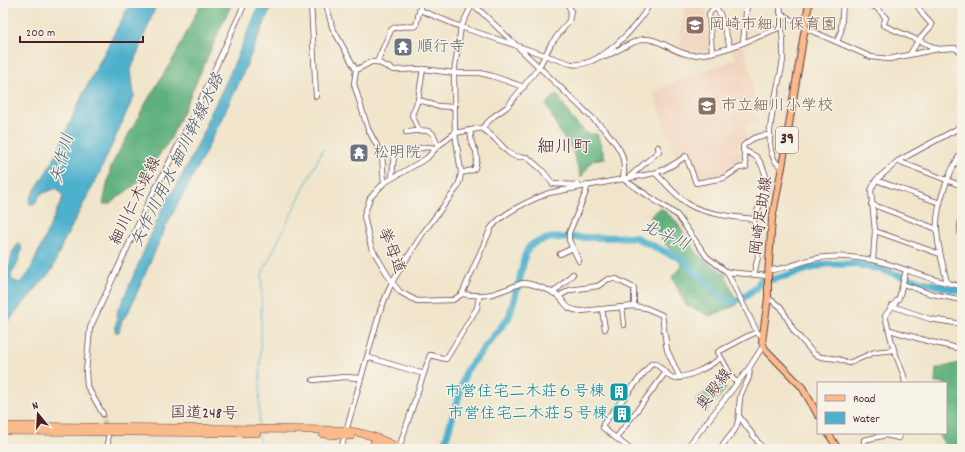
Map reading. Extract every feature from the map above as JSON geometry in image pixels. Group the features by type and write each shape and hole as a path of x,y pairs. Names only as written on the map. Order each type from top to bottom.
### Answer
{"highway":[{"name":"国道248号","path":"3,426 91,429 345,432 360,433 390,443 400,449"},
{"name":"国道248号","path":"3,432 91,429"},
{"name":"国道248号","path":"345,432 389,449"}],"main road":[{"name":"岡崎足助線","path":"763,346 768,298 772,219 782,168 809,3"},
{"path":"763,346 765,350 802,387 817,413"},
{"path":"829,434 838,449"}],"street":[{"name":"細川仁木堤線","path":"103,414 87,386 86,372 90,328 149,201 192,119 245,3"},
{"path":"311,3 316,96"},
{"path":"326,3 332,27 356,70 354,84 368,129 382,156 384,183"},
{"path":"377,62 391,30 394,27 416,26 421,3"},
{"path":"763,337 757,332 727,272 707,257 677,215 626,178 624,159 621,151 610,135 473,3 461,27 454,73 455,132 462,173 460,180 457,188 423,233 392,282 400,292 417,301 454,300 462,294 491,228 499,220 540,196 588,185 626,178 656,174 672,167 686,156 696,183 724,178 739,168 746,167 743,146 746,143 762,135 769,135"},
{"path":"455,132 482,128 494,116 507,107 539,67 551,44 569,21 571,11 567,3"},
{"path":"420,10 461,27 571,64 579,65 600,56 616,44 633,27 650,3"},
{"path":"743,43 747,3"},
{"path":"837,42 841,31 843,3"},
{"path":"866,3 877,8 886,18 883,25 938,49"},
{"path":"910,54 918,40 932,25 923,15 916,3"},
{"path":"778,4 780,12 783,60 769,135 775,163 782,168"},
{"path":"712,52 709,14 715,5 720,14 730,47"},
{"path":"780,12 805,28 871,57 889,59 938,49 955,48 962,53"},
{"path":"600,56 605,56 639,40 647,39 686,54 693,55 712,52 743,43 781,27"},
{"path":"356,70 370,62 377,62 394,70 422,69 454,73 480,73 524,87"},
{"path":"419,131 412,115 418,100 422,69"},
{"path":"418,100 436,106 454,107"},
{"path":"873,260 875,231 871,204 871,190 876,180 898,161 957,129 962,121"},
{"path":"482,128 498,141 510,155 528,157 542,170 553,184 588,185"},
{"path":"957,129 962,134"},
{"path":"462,173 473,170 478,159 472,144 470,130"},
{"path":"406,132 419,131 432,133 437,147 411,150"},
{"name":"挙母道","path":"341,449 380,311 392,282 371,247 364,216 370,198 384,183 428,158 437,147 455,132"},
{"path":"626,178 659,151 658,147"},
{"path":"743,150 757,158 768,183 754,219 758,256 754,274"},
{"path":"946,283 936,229 940,203 946,180 962,151"},
{"path":"392,178 394,154"},
{"path":"898,161 962,186"},
{"path":"656,174 688,204 703,210 754,219"},
{"path":"876,180 940,203"},
{"path":"579,261 569,240 569,233 588,185"},
{"path":"871,204 936,229"},
{"path":"962,208 960,228 962,245"},
{"path":"875,231 940,254"},
{"path":"560,254 573,248"},
{"path":"727,272 754,274 768,277 778,270 818,258 840,257 873,260 946,283 962,286"},
{"path":"905,382 885,316 899,298 906,271"},
{"path":"553,293 572,274"},
{"path":"559,296 570,290 598,286 608,279 616,279 634,288 634,306"},
{"path":"462,294 479,296 493,295 522,283 528,283 559,296 567,307 576,311 634,306 646,308 662,315 667,350 680,378"},
{"path":"903,283 928,293 962,300"},
{"path":"400,449 430,355 446,359 477,308 479,296"},
{"path":"768,298 782,307 794,332 814,354 821,357 838,359 849,363 876,352 894,350"},
{"path":"892,306 930,319 962,324"},
{"path":"622,307 624,325"},
{"path":"602,309 605,329"},
{"path":"890,330 962,349"},
{"path":"737,382 733,379 718,353 719,351 757,332"},
{"name":"奥殿線","path":"686,449 749,368 763,346"},
{"path":"367,357 424,374"},
{"path":"630,449 603,428 603,424 652,363 672,378 680,378 707,368 721,358"},
{"path":"723,448 724,442 734,431 739,416 739,401 749,378 749,368"},
{"path":"616,438 666,372"},
{"path":"313,380 345,377 360,378"},
{"path":"739,416 763,449"},
{"path":"865,449 864,440 886,436 899,438 900,434"},
{"path":"108,437 108,449"}],"shaded area":[{"name":"岡崎市細川保育園","path":"706,3 709,50 690,53 681,50 680,34 685,6"},
{"name":"市立細川小学校","path":"743,45 751,74 758,121 743,128 748,139 738,144 742,165 737,166 723,175 696,180 688,154 677,160 653,91 735,59 732,49"}],"green space":[{"path":"201,3 232,3 170,140 140,181 109,204 103,204 111,166 147,101 176,54"},
{"path":"557,94 572,119 588,134 597,134 605,158 593,160 581,177 572,150 560,133 546,104"},
{"path":"661,208 675,220 700,257 726,275 737,305 710,316 686,305 672,277 682,265 657,233 650,216"},
{"path":"962,362 962,449 948,449 938,434 947,434 947,382 935,382 936,369"},
{"path":"722,383 726,388 705,414 695,399"}],"water":[{"name":"矢作川","path":"130,3 157,3 131,70 134,96 99,174 63,243 52,270 3,327 3,278 7,276 13,251 19,243 22,249 17,265 11,275 12,280 19,283 29,273 63,197 57,188 41,194 34,205 30,204 30,198 53,161 81,98"},
{"name":"矢作川用水 細川幹線水路","path":"260,3 273,3 239,83 202,159 166,226 128,313 122,320 119,332 115,332 118,308 120,307 162,209 183,174 206,128 206,123 228,78"}],"waterway":[{"path":"259,426 262,274 323,149"},
{"name":"北斗川","path":"443,449 466,371 509,317 525,255 529,247 534,243 550,238 634,237 681,258 726,301 736,301 741,299 750,293 760,281 775,279 826,264 853,264 880,269 910,279 962,291"},
{"path":"259,435 260,449"}],"tunnel":[{"path":"103,414 106,429"}],"place":[{"name":"岡崎市細川保育園","path":"695,25"},
{"name":"順行寺","path":"403,47"},
{"name":"市立細川小学校","path":"707,106"},
{"name":"松明院","path":"359,153"},
{"name":"市営住宅二木荘６号棟","path":"619,392"},
{"name":"市営住宅二木荘５号棟","path":"622,414"}],"district":[{"name":"細川町","path":"564,148"}]}
